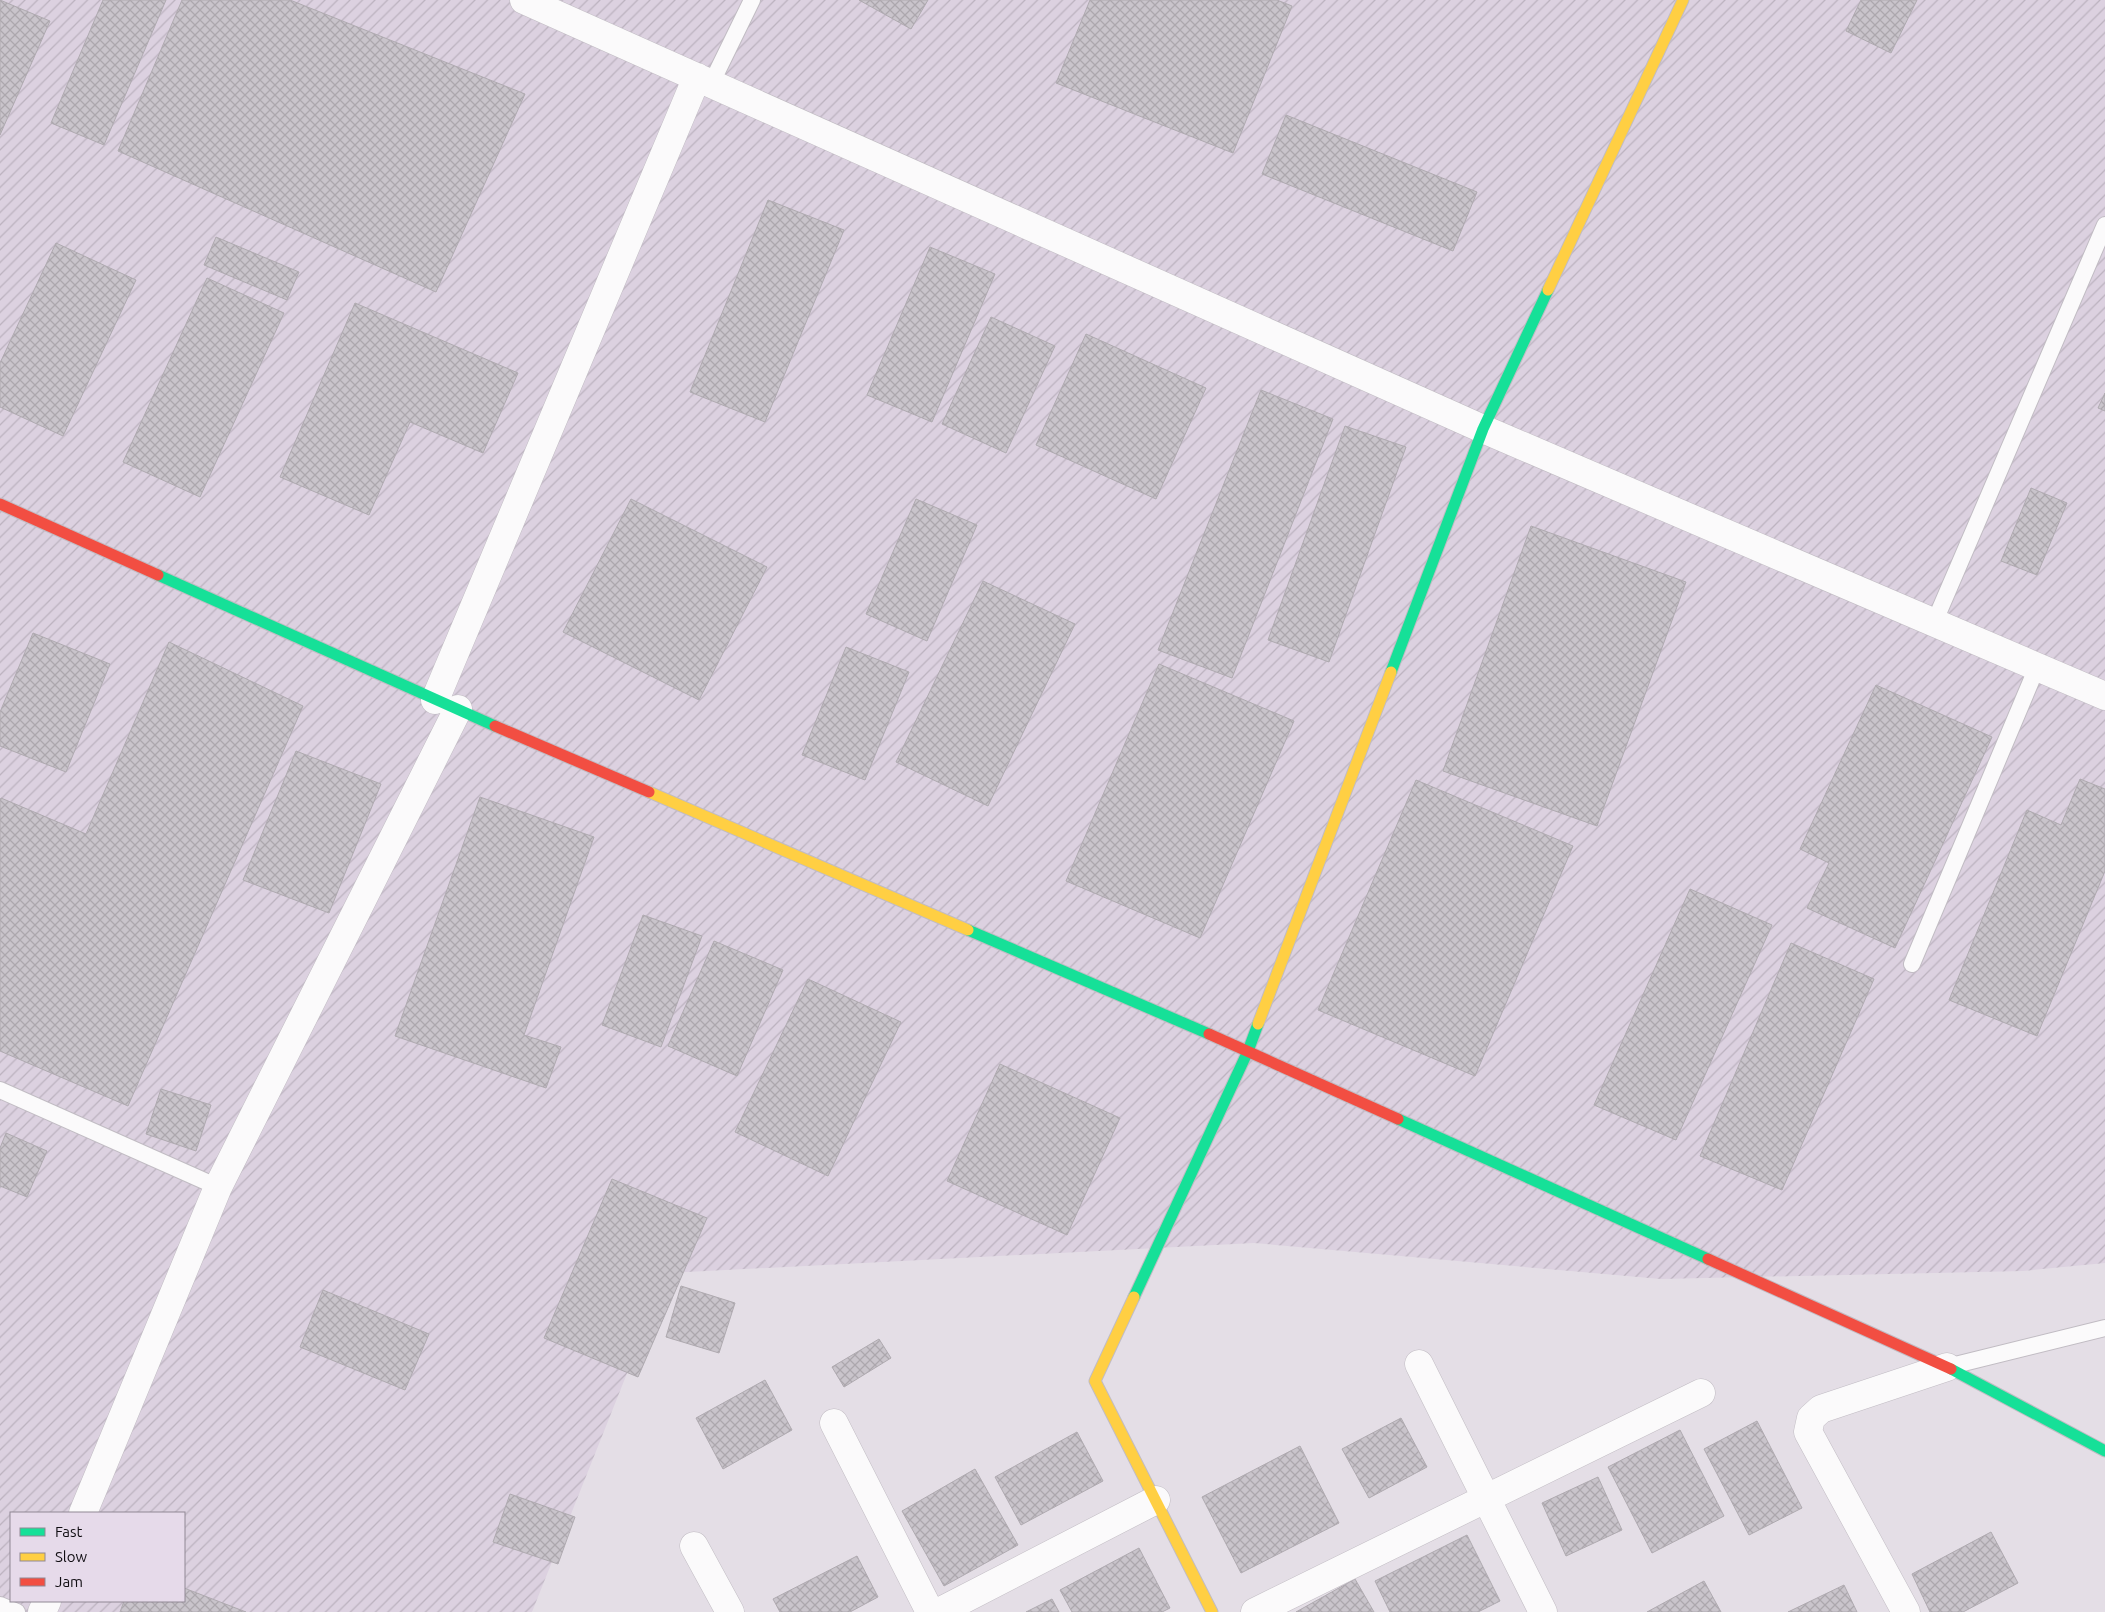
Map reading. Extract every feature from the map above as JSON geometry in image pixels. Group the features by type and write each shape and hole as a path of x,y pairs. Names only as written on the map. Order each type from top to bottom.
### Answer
{"street":[{"path":"524,0 1483,429 2105,696"},
{"path":"1212,1612 1095,1381 1248,1051 1483,429 1683,0"},
{"path":"83,1512 218,1187 447,704 704,81"},
{"path":"0,504 447,704 1248,1051 1947,1367 2105,1451"},
{"path":"1419,1364 1543,1612"},
{"path":"1906,1612 1808,1432 1811,1418 1821,1409 1947,1367"},
{"path":"1255,1612 1701,1393"},
{"path":"834,1423 930,1612"},
{"path":"939,1612 1156,1500"},
{"path":"694,1546 730,1612"}],"lane":[{"path":"704,81 752,0"},
{"path":"1934,623 2105,225"},
{"path":"1912,964 2037,667"},
{"path":"0,1090 218,1187"},
{"path":"1947,1367 2105,1328"},
{"path":"0,1605 17,1612"}],"shaded area":[{"path":"0,0 2105,0 2105,1263 2023,1271 1661,1279 1254,1243 667,1273 532,1612 0,1612"}],"building":[{"path":"0,0 50,21 0,135"},
{"path":"103,0 166,0 104,145 51,123"},
{"path":"182,0 290,0 525,94 436,292 118,151"},
{"path":"859,0 928,0 911,29"},
{"path":"1090,0 1277,0 1292,6 1233,153 1056,83"},
{"path":"1861,0 1917,0 1891,53 1846,31"},
{"path":"1286,115 1477,192 1453,251 1262,174"},
{"path":"768,200 844,230 765,422 690,392"},
{"path":"216,237 299,272 287,300 204,265"},
{"path":"56,243 136,280 63,436 0,407 0,363"},
{"path":"930,247 995,274 932,422 867,395"},
{"path":"207,278 284,313 200,497 123,462"},
{"path":"355,303 518,373 483,453 410,422 369,515 280,477"},
{"path":"991,317 1055,346 1006,453 942,424"},
{"path":"1086,334 1206,388 1156,499 1036,445"},
{"path":"1261,390 1333,419 1232,678 1158,650"},
{"path":"2105,393 2105,411 2098,408"},
{"path":"1345,426 1406,447 1329,662 1268,640"},
{"path":"2031,488 2067,503 2037,575 2001,561"},
{"path":"631,499 767,567 699,700 563,632"},
{"path":"916,499 977,525 927,641 866,614"},
{"path":"1531,526 1686,582 1597,826 1443,771"},
{"path":"983,581 1075,624 988,806 896,762"},
{"path":"33,633 110,664 66,772 0,746 0,712"},
{"path":"169,642 303,706 128,1106 0,1051 0,800 1,798 86,834"},
{"path":"846,647 909,672 865,780 802,755"},
{"path":"1159,664 1294,721 1200,938 1066,881"},
{"path":"1876,685 1992,737 1895,948 1807,908 1829,863 1800,849"},
{"path":"296,751 381,784 329,913 243,880"},
{"path":"2080,779 2105,789 2105,871 2037,1036 1949,1000 2027,810 2061,825"},
{"path":"1416,780 1573,846 1475,1076 1318,1010"},
{"path":"480,797 594,837 524,1035 561,1047 546,1088 395,1036"},
{"path":"1690,889 1772,925 1676,1140 1594,1105"},
{"path":"643,915 702,936 661,1047 602,1025"},
{"path":"714,941 783,970 737,1076 668,1046"},
{"path":"1791,943 1874,979 1782,1190 1700,1156"},
{"path":"808,979 901,1022 828,1176 735,1132"},
{"path":"1000,1064 1120,1118 1067,1235 947,1181"},
{"path":"161,1089 211,1105 196,1151 146,1134"},
{"path":"6,1133 47,1151 27,1197 0,1186 0,1148"},
{"path":"612,1179 707,1218 638,1377 544,1338"},
{"path":"681,1286 735,1303 719,1353 666,1337"},
{"path":"323,1290 429,1334 405,1390 300,1347"},
{"path":"879,1339 891,1358 844,1387 832,1367"},
{"path":"765,1380 792,1430 723,1469 696,1418"},
{"path":"1401,1418 1427,1467 1369,1498 1342,1449"},
{"path":"1757,1421 1802,1508 1749,1535 1704,1449"},
{"path":"1680,1430 1724,1516 1652,1553 1608,1467"},
{"path":"1077,1432 1103,1481 1021,1525 995,1477"},
{"path":"1300,1446 1339,1523 1241,1573 1202,1497"},
{"path":"975,1469 1018,1545 944,1586 902,1511"},
{"path":"1598,1477 1622,1530 1566,1556 1542,1503"},
{"path":"510,1494 575,1517 558,1564 493,1542"},
{"path":"1991,1532 2018,1583 1963,1612 1930,1612 1912,1574"},
{"path":"1467,1535 1500,1601 1478,1612 1390,1612 1375,1581"},
{"path":"1139,1548 1170,1608 1162,1612 1072,1612 1060,1590"},
{"path":"857,1556 878,1597 850,1612 780,1612 773,1599"},
{"path":"1355,1579 1374,1612 1296,1612"},
{"path":"1704,1581 1721,1612 1647,1612"},
{"path":"1844,1585 1857,1612 1788,1612"},
{"path":"185,1588 246,1612 120,1612 124,1602 185,1602"},
{"path":"1052,1599 1059,1612 1026,1612"}],"traffic: fast":[{"path":"1391,672 1483,429 1548,290"},
{"path":"158,575 495,726"},
{"path":"968,930 1209,1034"},
{"path":"1134,1297 1248,1051 1258,1024"},
{"path":"1398,1119 1708,1259"},
{"path":"1951,1369 2105,1451"}],"traffic: slow":[{"path":"1548,290 1683,0"},
{"path":"1258,1024 1391,672"},
{"path":"649,792 968,930"},
{"path":"1134,1297 1095,1381 1212,1612"}],"traffic: jam":[{"path":"0,504 158,575"},
{"path":"495,726 649,792"},
{"path":"1209,1034 1398,1119"},
{"path":"1708,1259 1951,1369"}]}
